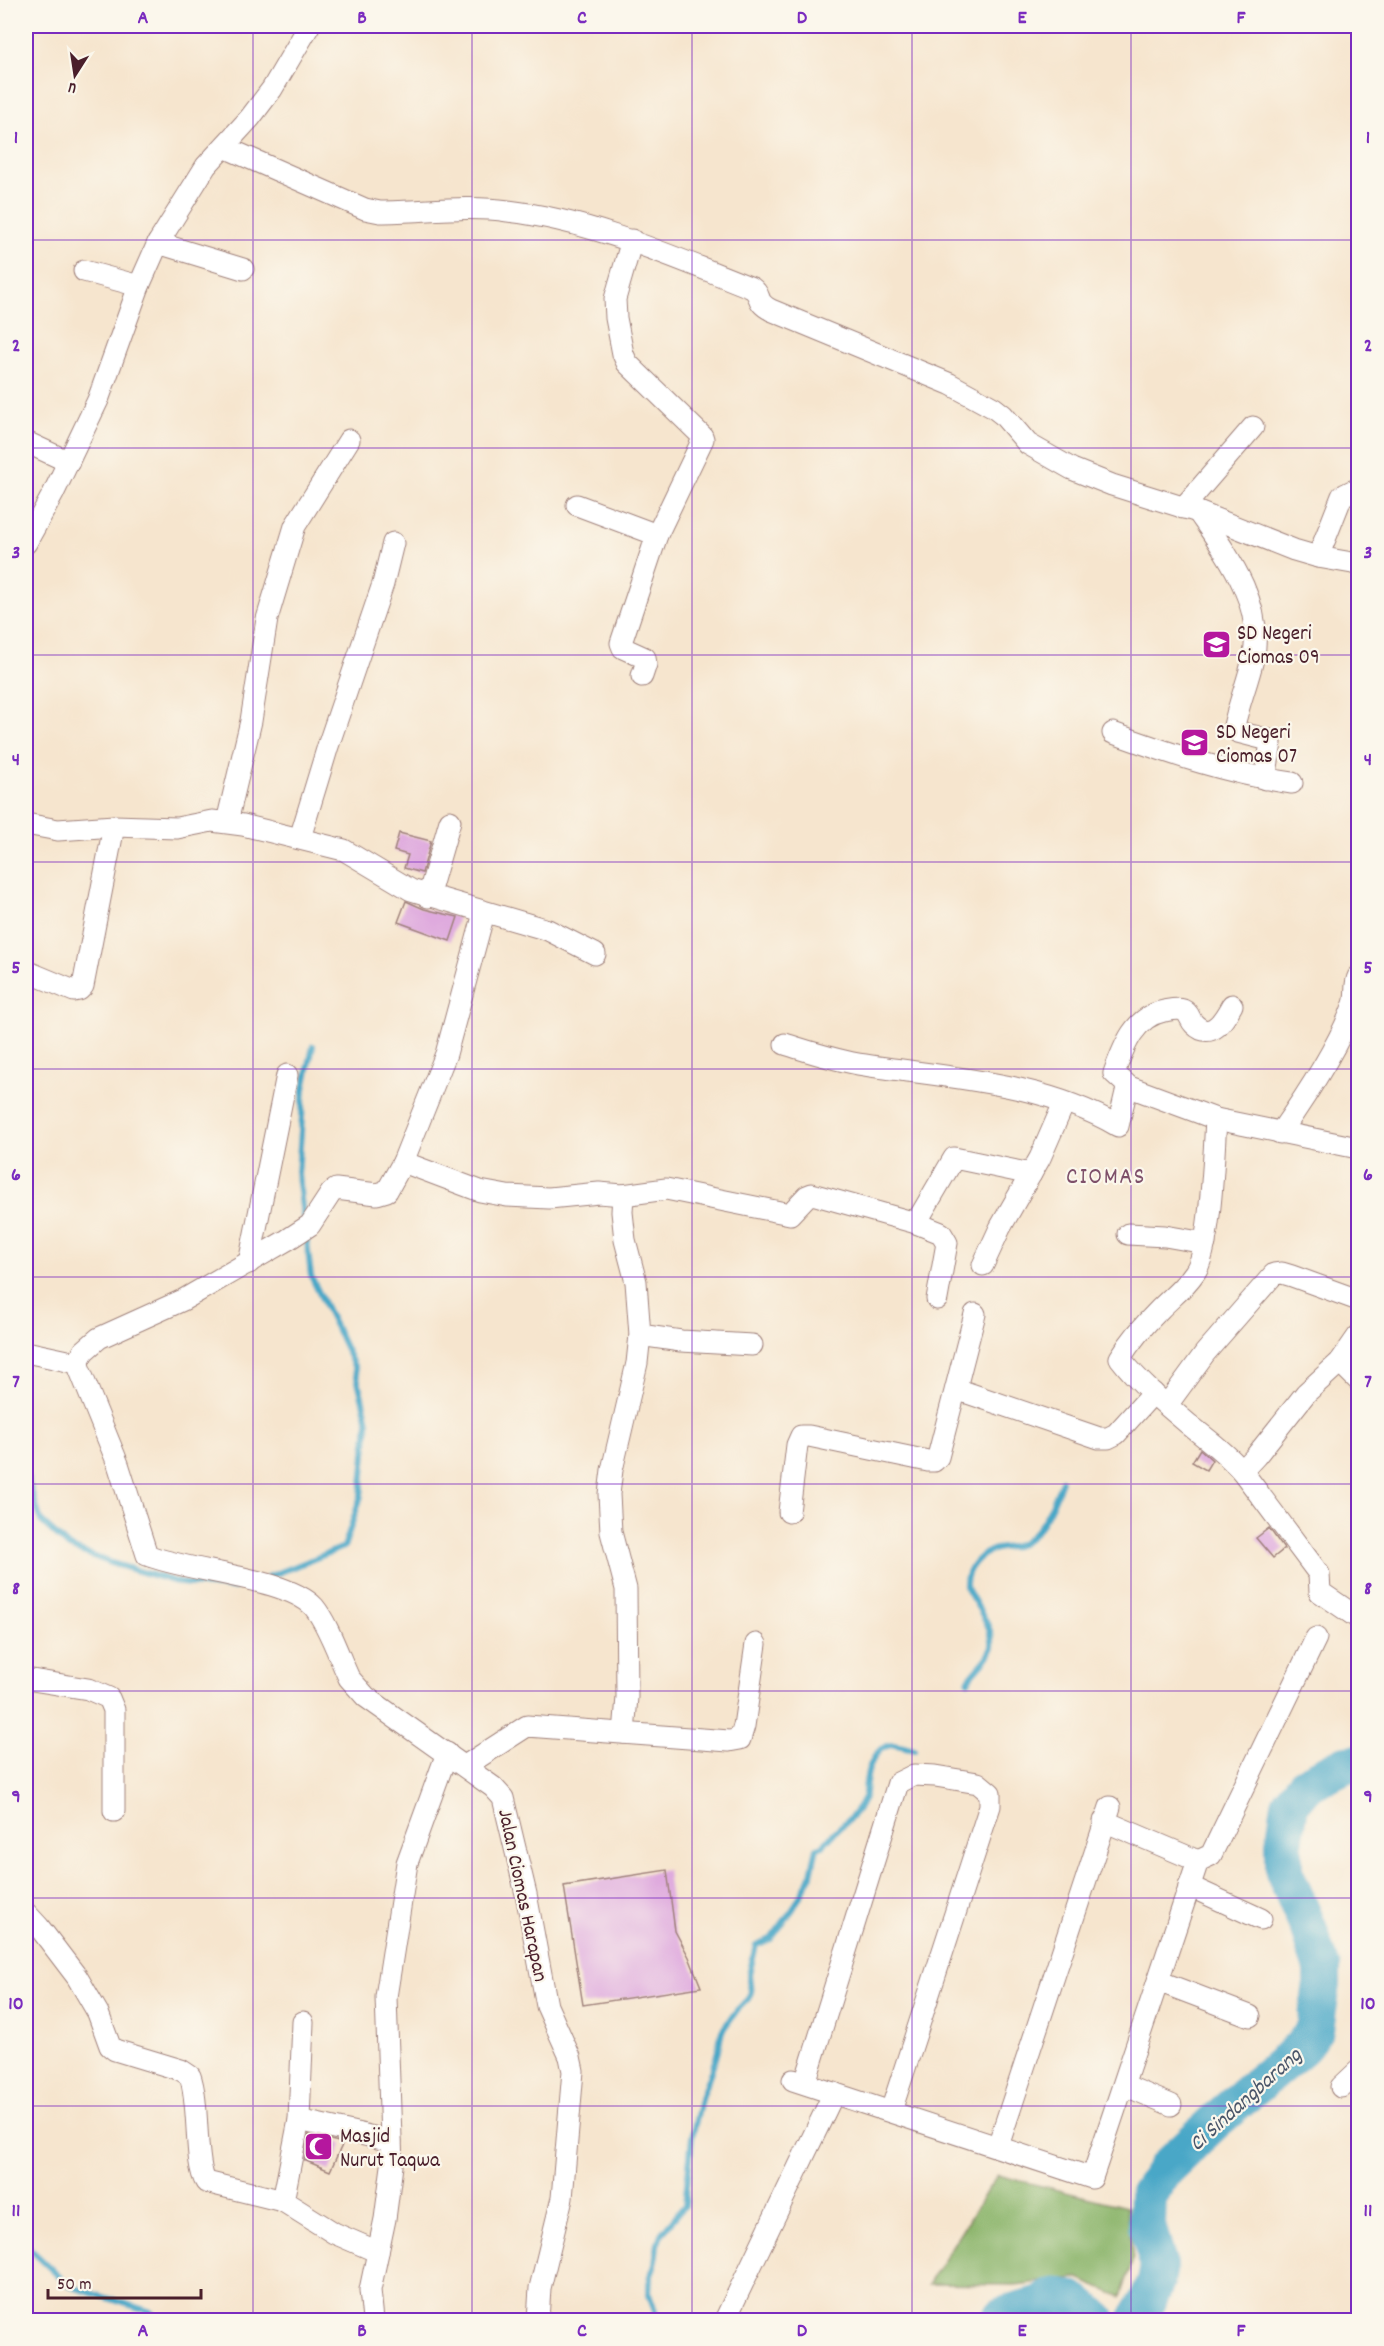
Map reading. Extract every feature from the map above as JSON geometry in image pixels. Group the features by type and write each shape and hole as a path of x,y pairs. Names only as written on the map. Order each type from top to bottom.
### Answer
{"street":[{"path":"26,543 69,462 98,400 139,286 158,243 206,166 250,118 272,89 309,26"},
{"path":"224,147 365,209 380,212 507,210 632,240 752,288 760,303 771,310 950,384 994,408 1028,444 1044,455 1112,484 1191,510 1271,542 1318,557 1359,564"},
{"path":"632,240 614,308 623,354 631,369 703,439 657,535 621,643 623,648 645,658 646,664 642,676"},
{"path":"158,243 243,269"},
{"path":"84,271 139,286"},
{"path":"1191,510 1253,427"},
{"path":"227,822 251,721 267,618 295,526 349,440"},
{"path":"26,442 69,462"},
{"path":"1318,557 1342,496 1352,490 1359,492"},
{"path":"578,505 657,535"},
{"path":"1191,510 1232,564 1251,606 1255,625 1254,658 1234,726 1238,732 1269,740 1271,743 1265,779"},
{"path":"300,838 331,736 383,584 393,543"},
{"path":"1113,733 1157,749 1265,779 1292,783"},
{"path":"26,824 58,830 114,826 177,828 212,821 227,822 300,838 352,853 395,881 428,897 548,930 595,954"},
{"path":"428,897 450,821"},
{"path":"26,970 74,991 83,986 114,826"},
{"path":"26,1352 77,1363 84,1351 99,1338 183,1300 310,1225 336,1189 377,1194 387,1191 402,1162 446,1054 484,913"},
{"path":"1280,1132 1306,1096 1340,1034 1354,1002 1356,982 1359,977"},
{"path":"1232,1005 1224,1022 1212,1029 1196,1026 1189,1014 1179,1009 1145,1017 1136,1028 1114,1075 1127,1086 1216,1119 1359,1148"},
{"path":"785,1044 855,1064 944,1075 1034,1094 1107,1119 1118,1126 1127,1086"},
{"path":"249,1263 287,1076"},
{"path":"983,1265 1000,1228 1031,1174 1064,1103"},
{"path":"1216,1119 1205,1243 1197,1270 1182,1289 1140,1330 1120,1359 1160,1399 1221,1450 1242,1471 1318,1574 1320,1592 1359,1618"},
{"path":"916,1222 954,1158 1031,1174"},
{"path":"402,1162 480,1191 507,1196 549,1198 599,1193 623,1195 666,1189 790,1214 807,1196 813,1194 916,1222 941,1233 947,1243 937,1299"},
{"path":"623,1195 625,1240 636,1282 640,1335 637,1363 612,1470 609,1494 611,1532 626,1589 627,1696 624,1733"},
{"path":"1128,1234 1165,1236 1205,1243"},
{"path":"956,1389 1099,1438 1108,1438 1160,1399 1205,1353 1274,1274 1282,1273 1292,1276 1359,1300"},
{"path":"789,1512 797,1445 801,1436 934,1461 941,1453 975,1314"},
{"path":"640,1335 681,1341 752,1345"},
{"path":"1242,1471 1306,1393 1340,1362 1359,1336"},
{"path":"1340,1362 1359,1380"},
{"name":"Jalan Ciomas Harapan","path":"77,1363 118,1464 147,1555 216,1574 258,1581 306,1600 320,1616 355,1687 499,1792 506,1805 526,1894 547,2006 570,2057 573,2072 562,2198 540,2288 538,2320"},
{"path":"891,2111 990,1806 990,1793 978,1783 914,1775 898,1783 799,2082 1092,2178 1198,1861 1211,1855 1316,1638"},
{"path":"465,1766 527,1726 729,1741 740,1739 756,1644"},
{"path":"26,1679 88,1689 109,1698 113,1704 114,1811"},
{"path":"373,2320 370,2290 385,2219 392,2166 386,1997 407,1863 447,1753"},
{"path":"998,2146 1107,1814 1198,1861"},
{"path":"1189,1886 1261,1919"},
{"path":"26,1913 77,1977 98,2013 112,2049 181,2070 190,2076 198,2117 201,2171 206,2182 283,2201 334,2233 378,2252"},
{"path":"1158,1981 1250,2016"},
{"path":"283,2201 299,2120 303,2022"},
{"path":"1341,2087 1359,2071"},
{"path":"1124,2085 1171,2105"},
{"path":"725,2320 834,2093"},
{"path":"299,2120 391,2141"}],"green space":[{"path":"997,2175 1127,2207 1133,2260 1121,2297 1076,2278 1015,2285 928,2284"}],"building":[{"path":"399,833 431,841 422,873 404,868 408,855 394,851"},
{"path":"406,901 424,909 458,917 450,941 398,922"},
{"path":"1200,1449 1212,1460 1206,1470 1192,1462"},
{"path":"1269,1528 1284,1549 1273,1558 1256,1538"},
{"path":"667,1870 675,1931 701,1987 583,2005 564,1886"},
{"name":"Masjid Nurut Taqwa","path":"309,2135 343,2143 330,2171 304,2160"}],"waterway":[{"path":"304,1224 298,1174 304,1089 313,1046"},
{"path":"268,1577 344,1547 361,1496 368,1422 355,1368 311,1276 306,1234"},
{"path":"26,1475 41,1521 69,1547 111,1563 180,1583 231,1588 244,1585"},
{"path":"968,1681 987,1658 992,1647 992,1638 985,1619 966,1586 968,1574 974,1563 990,1551 1020,1545 1030,1537 1047,1515 1062,1481"},
{"path":"658,2320 649,2294 657,2245 661,2234 685,2205 692,2137 702,2095 716,2058 722,2031 751,1992 749,1975 756,1945 771,1939 793,1909 810,1878 817,1848 823,1846 859,1807 865,1796 868,1771 877,1754 891,1745 914,1750"},
{"name":"Ci Sindangbarang","path":"1136,2320 1148,2301 1156,2282 1159,2266 1147,2226 1148,2195 1165,2169 1214,2122 1302,2047 1315,2029 1322,1969 1308,1927 1284,1871 1284,1844 1290,1804 1307,1784 1346,1764 1358,1763"},
{"path":"26,2245 69,2286 152,2312 152,2320"},
{"name":"Ci Sindangbarang","path":"1000,2320 1001,2317 1041,2304 1053,2297 1065,2298 1077,2304 1098,2320"}],"place":[{"name":"SD Negeri Ciomas 09","path":"1216,644"},
{"name":"SD Negeri Ciomas 07","path":"1195,743"},
{"name":"Masjid Nurut Taqwa","path":"319,2147"}],"district":[{"name":"CIOMAS","path":"1106,1175"}]}
